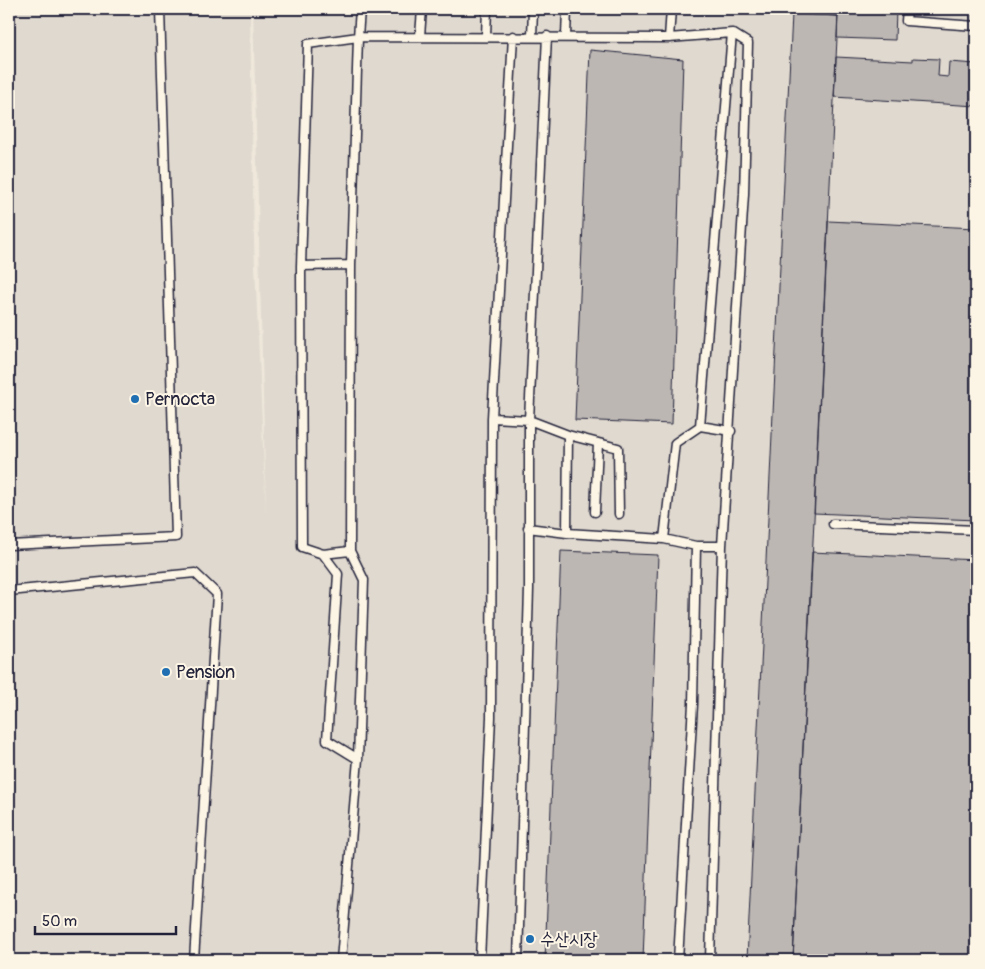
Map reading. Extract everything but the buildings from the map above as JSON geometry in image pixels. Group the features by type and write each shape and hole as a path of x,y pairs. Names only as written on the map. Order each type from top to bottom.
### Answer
{"lane":[{"path":"9,545 176,537 160,9"},
{"path":"342,960 358,759 364,580 350,551 351,265 360,9"},
{"path":"420,36 422,9"},
{"path":"486,36 487,9"},
{"path":"532,36 533,9"},
{"path":"566,36 567,9"},
{"path":"670,38 671,9"},
{"path":"907,9 906,21 976,26"},
{"path":"700,426 732,32"},
{"path":"350,551 323,554 302,547 301,266 308,44 358,37 566,36 670,38 732,32 748,43 744,194 722,546 710,960"},
{"path":"480,960 491,717 492,418 514,36"},
{"path":"518,960 529,589 529,420 547,36"},
{"path":"301,266 351,265"},
{"path":"492,418 529,420 568,435 618,448 619,514"},
{"path":"664,539 675,443 700,426 730,431"},
{"path":"567,533 568,435"},
{"path":"596,512 598,443"},
{"path":"833,524 976,530"},
{"path":"528,528 567,533 664,539 696,546 722,546"},
{"path":"678,960 693,704 696,546"},
{"path":"323,554 338,574 327,740 358,759"},
{"path":"9,590 195,573 217,594 194,960"}],"shaded area":[{"path":"9,9 250,9 254,242 266,513 253,9 976,9 976,960 9,960"}],"place":[{"name":"Pernocta","path":"135,399"},
{"name":"Pension","path":"166,672"},
{"name":"수산시장","path":"530,939"}]}
